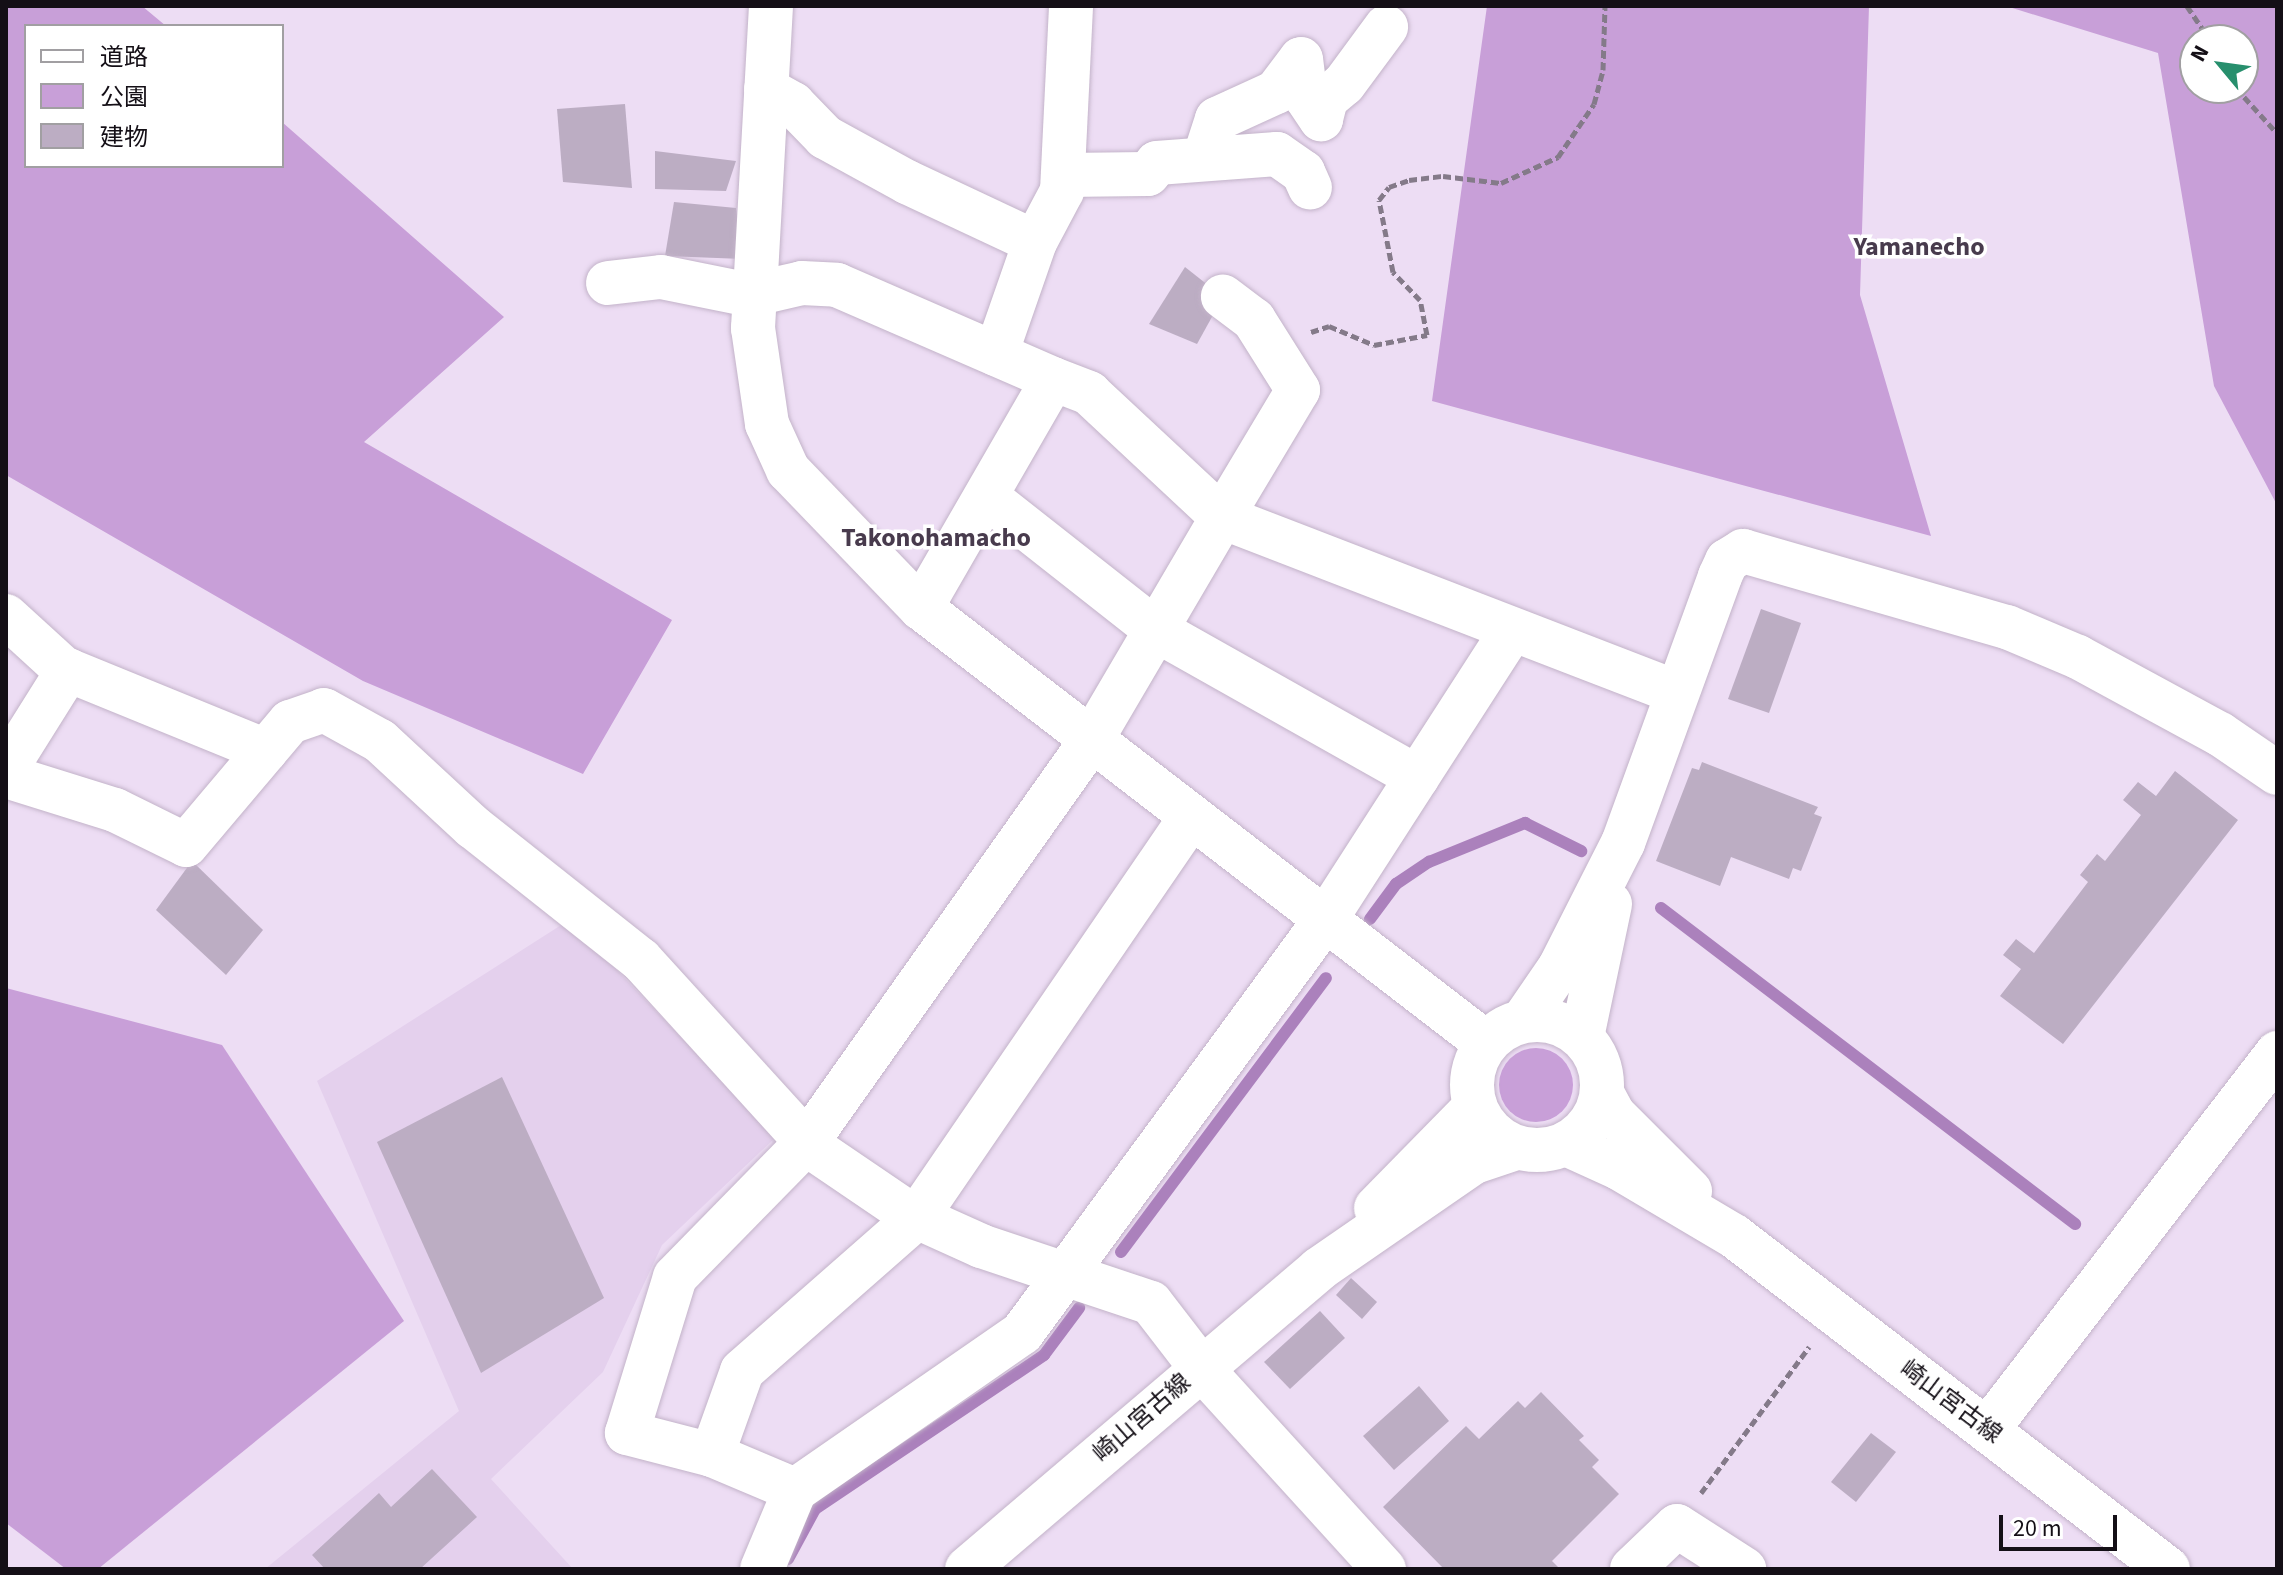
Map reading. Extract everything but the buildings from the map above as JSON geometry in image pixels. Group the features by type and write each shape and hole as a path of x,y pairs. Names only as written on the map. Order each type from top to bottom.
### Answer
{"street":[{"path":"771,6 758,293 753,328 767,424 788,470 921,608 1486,1043"},
{"path":"996,354 1035,242 1062,191 1071,6"},
{"path":"1204,159 1217,119 1276,92 1301,59 1306,97 1321,119 1326,99 1372,28"},
{"path":"766,89 793,104 825,137 907,182 1035,242"},
{"path":"1063,175 1148,174 1157,163 1277,154 1303,172 1310,188"},
{"path":"608,283 661,277 758,293 802,283 837,285 1089,393 1222,517 1676,692"},
{"path":"795,1490 712,1455 627,1433 665,1298 691,1258 807,1142 1092,739 1298,390 1254,320 1223,297"},
{"path":"921,608 1053,379"},
{"path":"987,497 1156,630 1417,777"},
{"path":"1523,1021 1555,1022 1582,1037 1623,843 1676,692 1727,561 1743,551 1758,551 2007,627 2078,657 2220,734 2277,773"},
{"path":"6,616 68,670 266,751"},
{"path":"762,1569 795,1490 1022,1333 1325,920 1512,630"},
{"path":"6,769 68,670"},
{"path":"6,776 115,810 186,845 290,722 324,710 380,741 473,827 641,960 807,1142 917,1217 981,1246 1151,1303 1201,1368 1384,1569"},
{"path":"712,1455 742,1371 917,1217 1190,818"},
{"path":"1516,1148 1491,1132 1475,1107 1472,1074 1486,1043 1523,1021 1560,967 1623,843"},
{"name":"崎山宮古線","path":"1582,1037 1599,1063 1602,1093 1613,1114 1734,1236"},
{"path":"1987,1430 2277,1053"},
{"path":"1566,1144 1591,1123 1602,1093"},
{"name":"崎山宮古線","path":"1319,1269 1475,1107"},
{"name":"崎山宮古線","path":"968,1569 1319,1269 1474,1162 1516,1148 1550,1150 1566,1144 1619,1168 1734,1236 2168,1569"},
{"path":"1632,1569 1677,1526 1744,1569"}],"path":[{"path":"1273,348 1329,326 1374,345 1427,335 1420,300 1393,272 1379,200 1389,187 1409,180 1443,176 1501,183 1558,157 1594,104 1603,70 1605,6"},
{"path":"2187,6 2199,24"},
{"path":"2251,104 2277,133"},
{"path":"1677,1526 1812,1343"}],"shaded area":[{"path":"569,920 776,1137 662,1245 603,1372 491,1479 573,1569 265,1569 459,1411 317,1081"}],"green space":[{"path":"6,6 142,6 164,24 24,24 24,168 284,168 284,124 504,317 364,442 672,620 583,774 363,681 6,475"},
{"path":"1487,6 1869,6 1860,295 1931,536 1432,401"},
{"path":"2006,6 2277,6 2277,505 2214,386 2158,53"},
{"path":"6,988 222,1045 404,1321 98,1569 66,1569 6,1523"},
{"path":"1536,1048 1550,1051 1562,1059 1570,1071 1573,1085 1570,1099 1562,1111 1550,1119 1536,1122 1522,1119 1510,1111 1502,1099 1499,1085 1502,1071 1510,1059 1522,1051"}],"waterway":[{"path":"1370,919 1396,884 1429,862 1525,823 1581,851"},
{"path":"1661,908 2075,1224"},
{"path":"1121,1252 1326,978"},
{"path":"788,1559 815,1509 1044,1355 1079,1308"}],"district":[{"name":"Yamanecho","path":"1919,247"},
{"name":"Takonohamacho","path":"936,538"}]}
